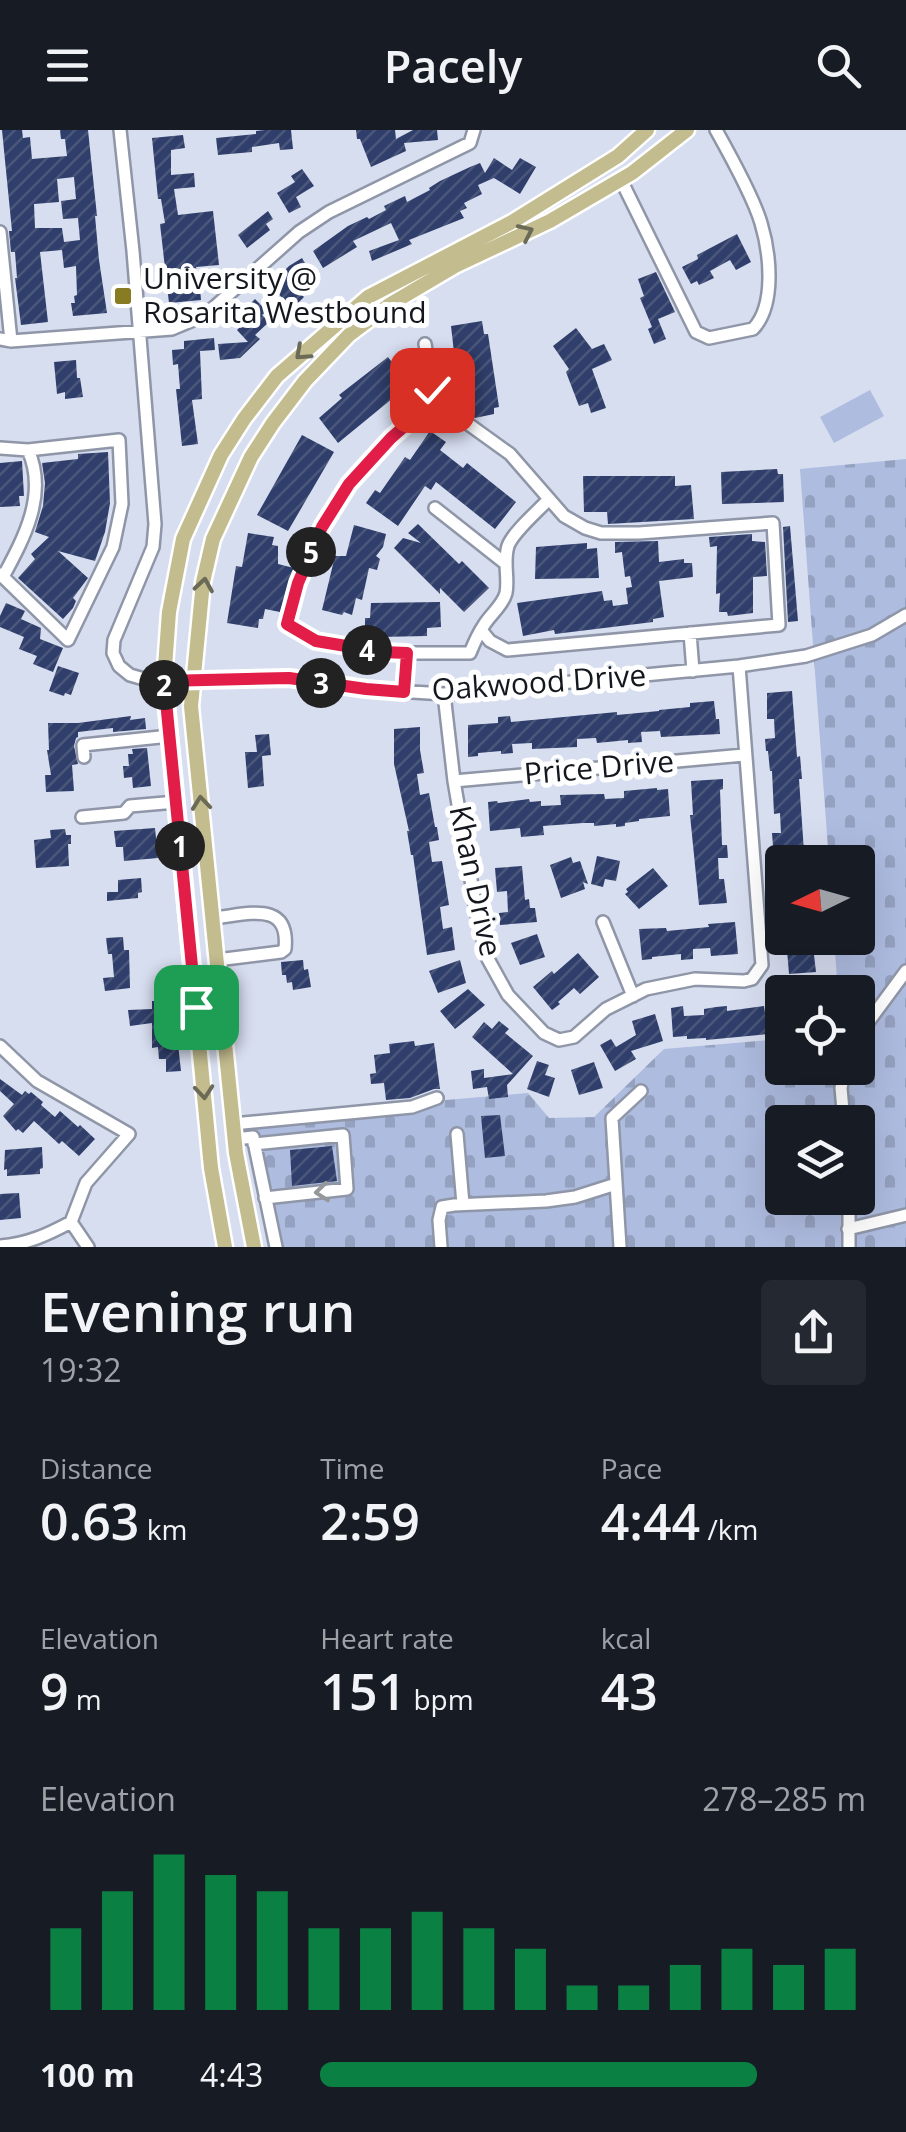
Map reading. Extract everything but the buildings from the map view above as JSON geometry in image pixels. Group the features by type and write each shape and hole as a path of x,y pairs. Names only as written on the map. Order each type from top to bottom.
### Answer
{"main road":[{"path":"225,1247 211,1168 164,681 169,612 183,539 221,455 276,376 368,297 512,222 618,156 647,130"},
{"path":"254,1247 234,1132 191,706 203,582 214,540 251,458 273,423 304,381 349,335 389,305 455,266 550,221 621,180 687,130"}],"street":[{"path":"120,130 140,332"},
{"path":"0,232 5,340 172,329 211,310 300,232 329,212 470,143 474,130"},
{"path":"621,180 696,332 709,338 753,329 768,304 762,226 716,130"},
{"name":"Oakwood Drive","path":"140,332 155,524 153,547 114,640 113,652 119,666 130,675 151,681 193,682 289,678 366,689 444,694 806,656 872,635 906,614"},
{"path":"425,344 431,403 391,438 349,484 322,527 298,583 287,624 316,641 382,652 470,653 506,594 509,544 549,499"},
{"path":"431,403 453,413 510,454 564,516 585,528 601,533 638,534 773,523 779,625 507,650 490,641 481,630"},
{"path":"0,448 28,450 119,440 122,504 112,547 68,640 2,575 34,509 36,473 28,450"},
{"path":"436,508 506,564"},
{"path":"690,633 693,670"},
{"path":"404,692 407,653"},
{"path":"603,922 632,996 695,979 744,981 752,979 762,965 739,666"},
{"name":"Khan Drive","path":"444,694 477,916 488,959 508,995 544,1033 559,1040 574,1037 606,1009 632,996"},
{"path":"84,757 84,745 170,736"},
{"name":"Price Drive","path":"454,781 744,755"},
{"path":"82,817 124,813 130,806 176,802"},
{"path":"214,918 268,913 277,917 285,932 285,949 281,952 218,960"},
{"path":"875,1013 906,971"},
{"path":"0,1046 37,1081 128,1134 86,1183 71,1222 45,1236 0,1246"},
{"path":"620,1247 612,1118 641,1091"},
{"path":"234,1132 412,1107 438,1098"},
{"path":"234,1132 253,1137 276,1247"},
{"path":"457,1134 464,1204"},
{"path":"254,1144 343,1135 347,1189 265,1198"},
{"path":"441,1247 442,1207 546,1201 616,1184"},
{"path":"848,1215 849,1247"},
{"path":"848,1229 906,1215"},
{"path":"71,1222 88,1247"},
{"path":"58,1229 60,1247"}],"green space":[{"path":"870,390 884,416 834,443 820,417"},
{"path":"906,459 906,1247 269,1247 247,1117 528,1093 549,1118 594,1117 664,1049 765,1040 765,1085 875,1085 875,975 837,975 835,955 875,955 875,845 828,845 800,469"}],"place":[{"name":"University @ Rosarita Westbound","path":"123,296"}],"route":[{"path":"196,1007 164,681 289,678 404,692 407,653 316,641 287,624 298,583 322,527 349,484 391,438 431,403 432,390"}]}
